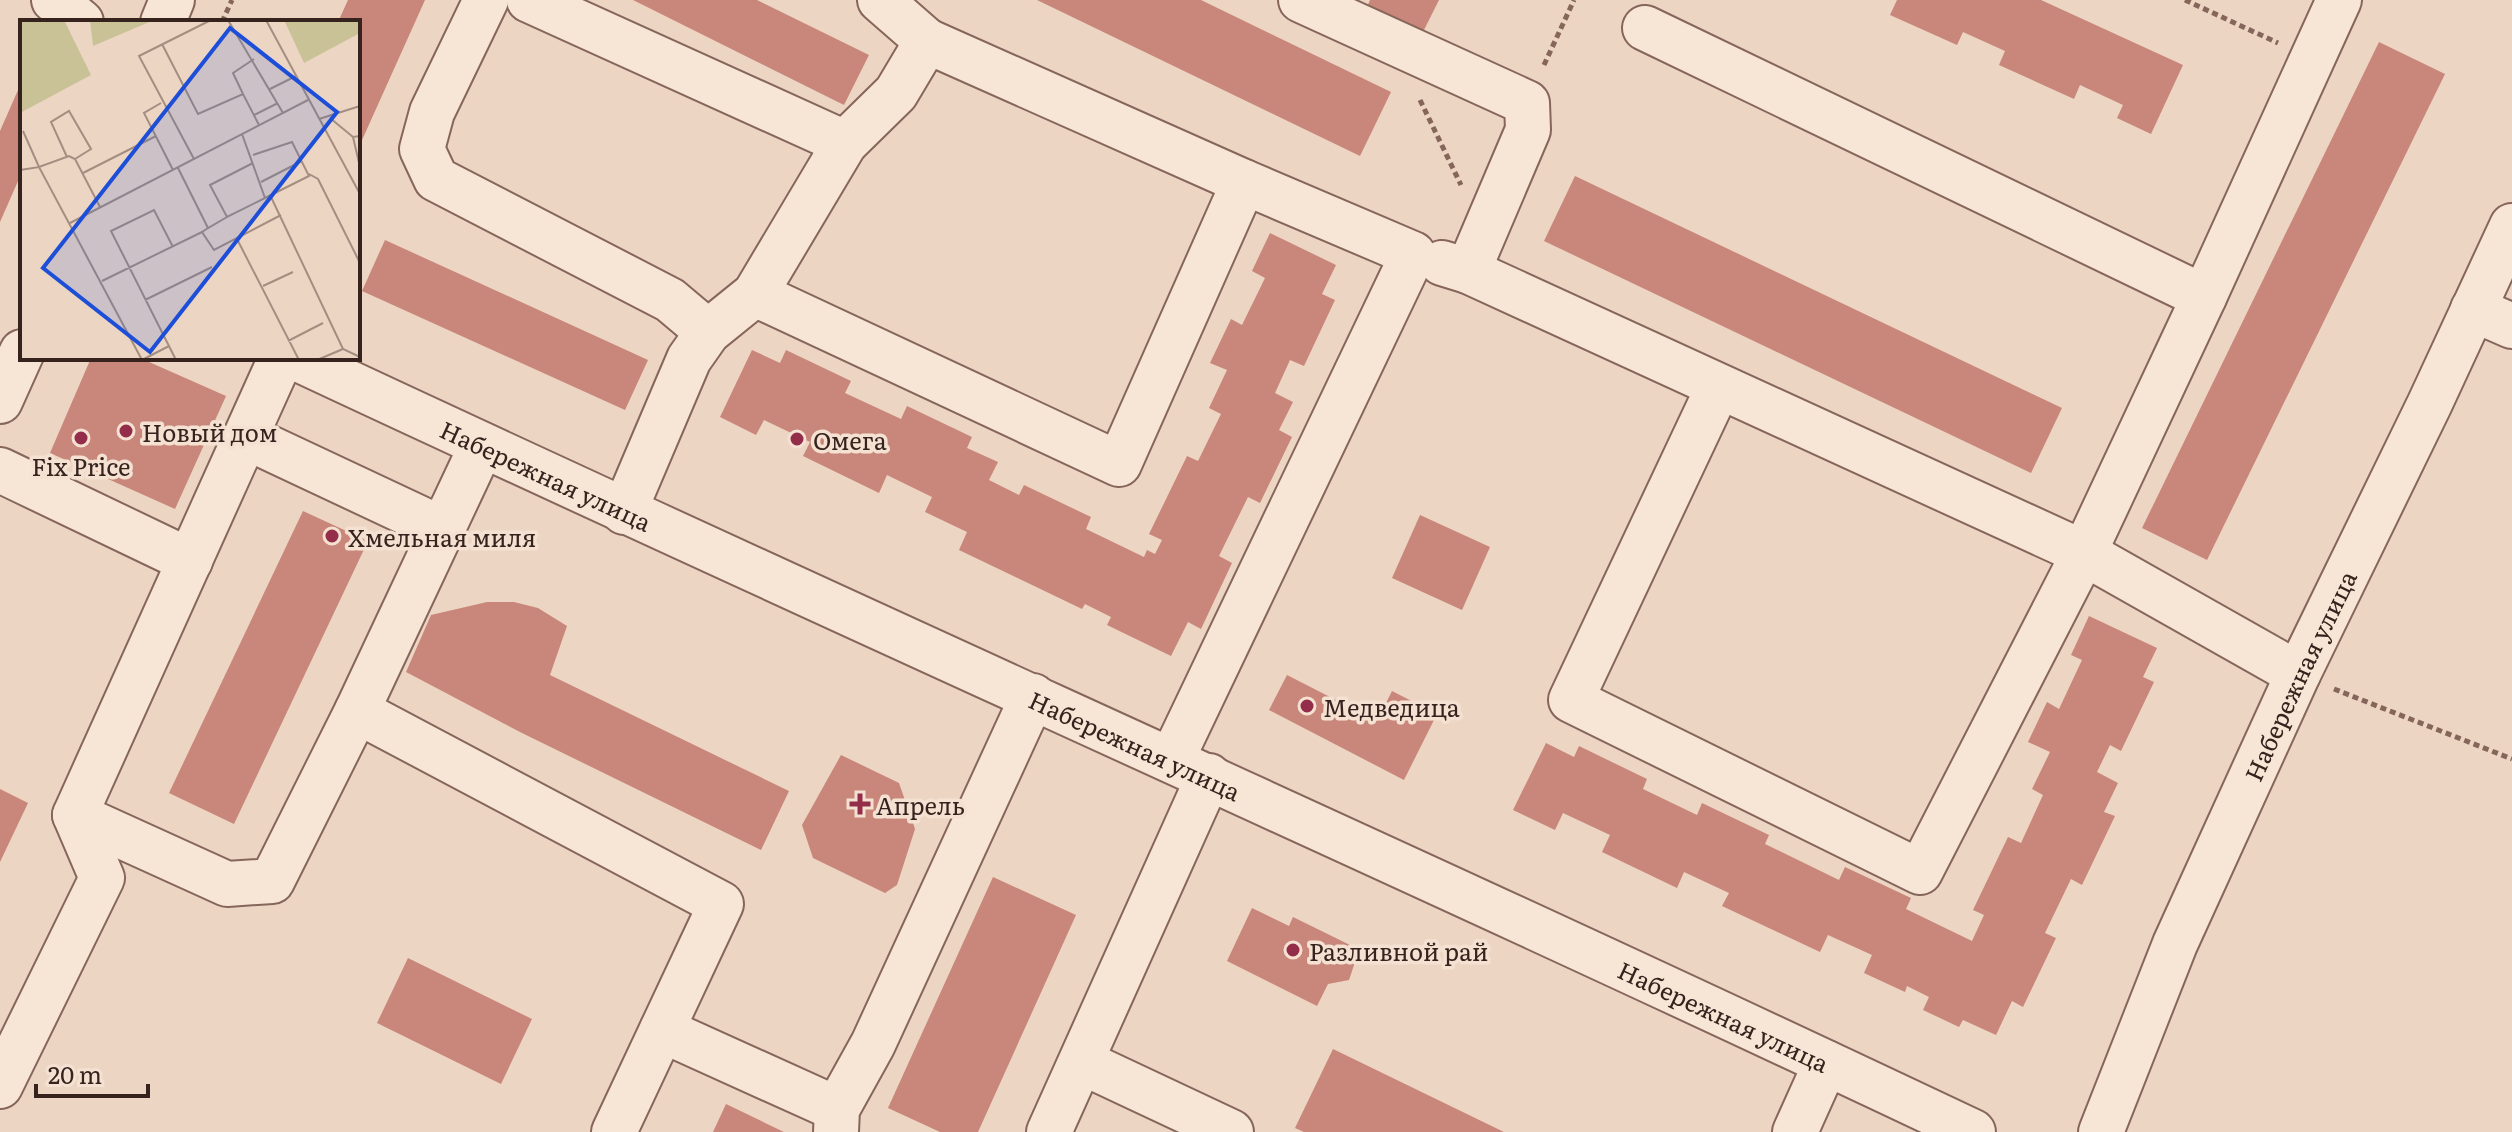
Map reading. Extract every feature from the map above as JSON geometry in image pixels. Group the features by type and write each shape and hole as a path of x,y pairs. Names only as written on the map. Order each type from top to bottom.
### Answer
{"street":[{"path":"164,20 172,0"},
{"path":"486,0 432,112 422,149 436,179 670,300 708,332"},
{"path":"529,0 845,143"},
{"path":"1718,388 1571,700 1920,872 2084,553 2339,0"},
{"path":"883,1 927,41 1413,254 1477,252 1718,388 2084,553 2298,674"},
{"path":"1326,5 1527,103 1528,130 1477,252"},
{"path":"1645,28 2204,297"},
{"path":"624,512 689,359 708,332 755,294 845,143 896,93 927,41"},
{"path":"755,294 1119,464 1244,182"},
{"name":"Набережная улица","path":"2101,1132 2175,944 2298,674 2493,318 2512,226"},
{"path":"1049,1132 1082,1062 1191,768 1413,254"},
{"path":"0,401 20,356"},
{"path":"0,1086 102,878 75,815 280,360"},
{"name":"Набережная улица","path":"300,360 624,512 1191,768 1973,1132"},
{"path":"246,437 442,529"},
{"path":"75,815 227,884 272,881 357,711 482,445"},
{"path":"0,470 190,561"},
{"path":"662,1030 836,1120 1033,696"},
{"path":"357,711 721,904 614,1132"},
{"path":"1082,1062 1231,1132"},
{"path":"1795,1132 1826,1063"}],"path":[{"path":"223,20 232,0"},
{"path":"1527,103 1574,0"},
{"path":"2185,0 2310,58"},
{"path":"1417,95 1477,252"},
{"path":"2298,674 2512,759"}],"building":[{"path":"348,0 425,0 360,145 360,20 339,20"},
{"path":"633,0 757,0 869,55 844,105"},
{"path":"1037,0 1201,0 1391,92 1360,156"},
{"path":"1370,0 1439,0 1422,34 1367,7"},
{"path":"1897,0 2041,0 2183,65 2151,134 2117,118 2123,105 2080,85 2074,99 1999,65 2005,51 1963,32 1957,45 1890,15"},
{"path":"2379,42 2445,74 2207,560 2142,528"},
{"path":"20,86 20,177 0,222 0,131"},
{"path":"1575,176 2062,408 2031,473 1544,241"},
{"path":"1270,233 1336,265 1322,294 1335,300 1304,366 1290,360 1275,393 1293,402 1279,430 1292,437 1260,503 1248,497 1219,556 1232,563 1201,629 1188,622 1171,656 1107,625 1111,617 1085,604 1082,609 959,550 967,532 925,512 932,497 887,475 879,493 803,456 810,442 764,420 756,435 720,417 752,350 780,363 786,350 851,381 845,393 901,419 907,406 972,437 967,448 998,462 989,480 1019,495 1024,485 1091,517 1086,529 1144,557 1147,550 1155,554 1162,540 1149,534 1187,456 1198,461 1221,414 1209,408 1227,370 1210,363 1231,319 1242,325 1265,278 1252,271"},
{"path":"385,240 648,360 625,410 362,291"},
{"path":"90,360 145,360 226,396 175,509 50,453"},
{"path":"303,511 368,541 234,824 169,793"},
{"path":"1420,515 1490,547 1462,610 1392,578"},
{"path":"487,602 514,602 538,608 567,626 550,675 789,791 761,850 522,733 406,672 431,615"},
{"path":"2089,616 2157,648 2143,677 2154,682 2121,751 2110,745 2097,772 2118,783 2104,812 2115,816 2082,885 2071,879 2045,933 2056,938 2023,1007 2012,1001 1996,1035 1963,1020 1959,1027 1923,1010 1929,997 1907,986 1905,992 1864,973 1872,955 1828,935 1820,952 1722,906 1729,893 1684,872 1677,888 1602,852 1610,835 1563,813 1555,830 1513,810 1546,743 1574,757 1579,746 1647,779 1643,789 1697,815 1702,803 1769,835 1765,844 1839,880 1845,867 1911,898 1906,909 1972,941 1984,915 1973,910 2008,837 2021,843 2043,795 2032,789 2050,752 2028,742 2047,702 2059,709 2082,660 2071,655"},
{"path":"1287,675 1377,721 1392,691 1437,714 1404,780 1269,710"},
{"name":"Апрель","path":"841,755 899,783 915,829 897,885 885,893 813,858 802,825"},
{"path":"0,789 28,803 0,862"},
{"path":"993,877 1076,915 978,1132 940,1132 888,1108"},
{"path":"1252,908 1289,926 1293,917 1350,945 1354,965 1349,980 1328,984 1317,1006 1227,961"},
{"path":"408,958 532,1019 501,1084 377,1023"},
{"path":"1333,1049 1504,1132 1304,1132 1295,1128"},
{"path":"726,1104 784,1132 713,1132"}],"place":[{"name":"Новый дом","path":"126,431"},
{"name":"Fix Price","path":"81,438"},
{"name":"Омега","path":"797,439"},
{"name":"Хмельная миля","path":"332,536"},
{"name":"Медведица","path":"1307,706"},
{"name":"Апрель","path":"860,804"},
{"name":"Разливной рай","path":"1293,950"}]}
